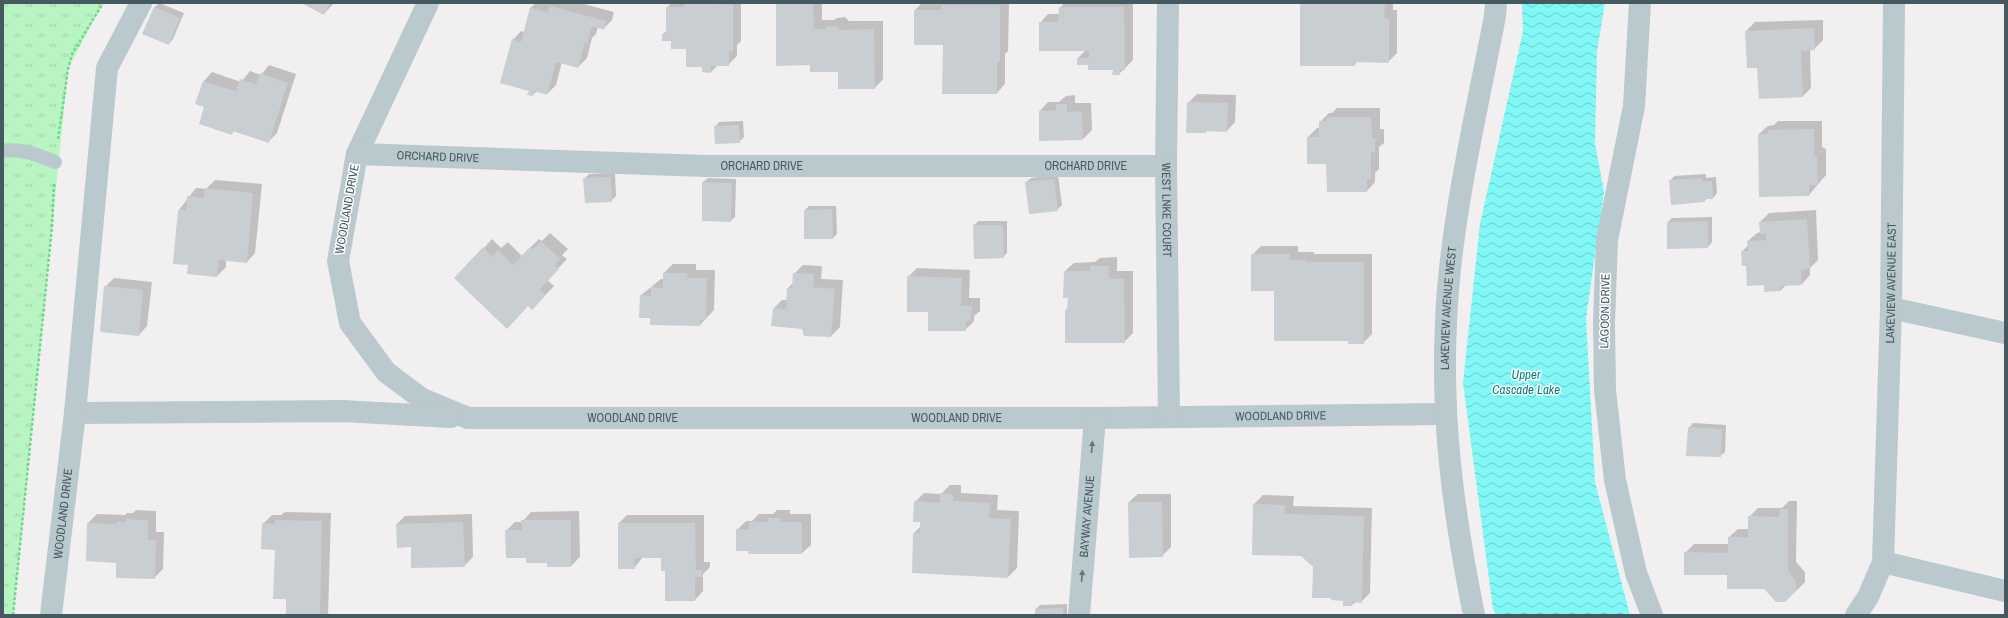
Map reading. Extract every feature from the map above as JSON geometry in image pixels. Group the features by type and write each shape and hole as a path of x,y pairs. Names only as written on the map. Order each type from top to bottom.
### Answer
{"street":[{"name":"WOODLAND DRIVE","path":"51,615 76,412 107,68 141,3"},
{"name":"WOODLAND DRIVE","path":"428,3 357,154 338,261 350,323 386,372 422,399 468,418"},
{"name":"WEST LNKE COURT","path":"1168,3 1166,166 1169,417"},
{"name":"LAKEVIEW AVENUE WEST","path":"1474,615 1454,506 1445,414 1446,321 1456,220 1495,16 1496,3"},
{"name":"LAGOON DRIVE","path":"1640,3 1634,106 1607,240 1604,322 1605,390 1615,480 1636,572 1652,615"},
{"name":"LAKEVIEW AVENUE EAST","path":"1883,562 1891,308 1894,3"},
{"name":"ORCHARD DRIVE","path":"357,154 706,166 1166,166"},
{"path":"1891,308 2005,334"},
{"name":"WOODLAND DRIVE","path":"76,412 342,411 468,418 1095,418 1445,414"},
{"name":"BAYWAY AVENUE","path":"1079,615 1095,418"},
{"path":"1856,615 1868,598 1883,562 2005,591"}],"lane":[{"path":"3,150 12,149 28,152 55,162"}],"path":[{"path":"13,615 52,227 55,162 68,69 72,54 103,3"}],"green space":[{"path":"3,3 103,3 68,69 13,615 3,615"}],"water":[{"name":"Upper Cascade Lake","path":"1522,3 1605,3 1597,51 1595,144 1604,192 1586,318 1595,482 1630,615 1496,615 1493,609 1463,383 1480,224 1523,31"}],"building":[{"path":"301,3 330,3 324,15"},
{"path":"684,3 733,5 733,51 729,51 729,66 711,66 711,73 702,72 702,67 686,67 686,49 671,49 671,41 662,41 662,34 666,34 666,7 684,7"},
{"path":"1300,3 1385,3 1384,19 1389,19 1389,63 1355,62 1355,66 1300,66"},
{"path":"776,4 813,4 814,29 825,29 827,26 836,26 840,30 874,29 875,89 838,89 838,72 810,72 810,65 776,66"},
{"path":"941,5 1000,5 1000,61 997,62 997,94 942,94 943,45 914,45 914,10 941,10"},
{"path":"550,6 606,21 604,30 592,26 587,44 585,42 578,68 556,62 547,95 534,91 533,96 527,95 529,91 500,83 512,39 521,42 530,8 548,12"},
{"path":"154,7 180,18 169,45 142,34"},
{"path":"1059,7 1124,7 1125,70 1120,70 1120,75 1112,75 1113,70 1088,70 1088,65 1077,65 1077,58 1089,58 1089,51 1039,51 1039,22 1058,22"},
{"path":"1814,28 1815,50 1801,51 1803,97 1759,99 1757,68 1747,68 1745,31"},
{"path":"260,73 288,83 269,143 233,131 232,135 199,124 204,107 195,104 203,81 236,91 240,79 256,84"},
{"path":"1187,102 1228,103 1227,132 1206,131 1206,133 1186,133"},
{"path":"1056,104 1067,104 1067,112 1082,111 1083,140 1039,141 1039,111 1056,110"},
{"path":"1327,117 1371,117 1372,138 1375,138 1375,153 1371,152 1371,179 1367,179 1367,192 1327,192 1326,164 1307,164 1307,137 1319,137 1319,121 1327,121"},
{"path":"739,125 740,143 715,144 714,126"},
{"path":"1814,129 1814,156 1817,157 1818,185 1809,185 1809,196 1759,197 1758,134 1767,134 1769,130"},
{"path":"611,177 612,202 585,203 583,178"},
{"path":"1702,178 1702,181 1712,181 1713,199 1704,199 1705,202 1671,205 1669,180"},
{"path":"1054,179 1058,211 1029,214 1025,182"},
{"path":"702,182 732,183 731,222 702,221"},
{"path":"205,188 253,193 247,263 219,260 217,277 187,274 188,265 173,264 178,210 186,210 187,196 204,198"},
{"path":"832,209 833,239 804,239 804,210"},
{"path":"1807,219 1810,269 1801,270 1802,285 1780,286 1781,291 1764,292 1764,285 1747,286 1746,266 1742,266 1741,251 1748,251 1747,241 1766,240 1766,234 1760,234 1759,222"},
{"path":"1708,221 1708,248 1667,249 1667,222"},
{"path":"973,225 1003,225 1004,258 974,259"},
{"path":"541,241 560,259 555,264 559,269 540,289 546,295 532,310 528,306 507,329 454,278 483,247 492,257 498,250 513,265 530,247 533,249"},
{"path":"1251,254 1290,254 1289,260 1305,260 1306,262 1364,262 1364,344 1348,344 1348,341 1274,341 1274,291 1251,291"},
{"path":"1090,266 1109,266 1109,279 1124,279 1125,343 1065,343 1065,310 1067,310 1068,298 1063,298 1064,271 1090,271"},
{"path":"663,273 688,273 687,278 707,278 706,320 700,320 700,326 650,325 650,318 639,318 640,295 651,296 651,287 663,288"},
{"path":"793,273 814,274 813,287 835,289 831,337 804,336 802,329 771,326 773,308 786,309 787,288 792,288"},
{"path":"907,276 962,278 961,306 972,306 971,321 966,321 966,331 928,331 928,312 907,312"},
{"path":"104,286 143,290 139,336 100,332"},
{"path":"1688,427 1722,429 1721,457 1686,456"},
{"path":"940,493 953,494 953,501 990,503 989,518 1011,519 1008,578 912,573 913,533 920,533 920,522 913,522 914,501 940,503"},
{"path":"1128,502 1162,502 1163,557 1129,558"},
{"path":"1253,504 1285,505 1285,514 1364,516 1362,603 1352,602 1352,606 1343,606 1343,601 1331,600 1331,598 1312,598 1313,567 1301,556 1252,555"},
{"path":"1780,509 1788,509 1788,571 1796,581 1796,591 1785,602 1776,602 1764,589 1727,589 1727,575 1684,575 1684,552 1728,553 1728,537 1748,537 1748,516 1779,517"},
{"path":"768,518 781,518 781,522 802,522 802,554 748,554 749,551 736,551 736,529 749,530 749,522 768,522"},
{"path":"126,519 148,520 148,540 156,540 155,579 116,578 116,563 86,561 87,523 117,524 117,521 126,522"},
{"path":"275,520 322,521 320,615 286,615 286,599 273,599 275,550 261,549 262,523 275,524"},
{"path":"521,520 571,520 571,567 547,567 547,563 526,563 526,558 506,558 505,530 522,530"},
{"path":"463,522 465,567 411,568 411,547 397,548 396,524"},
{"path":"618,523 695,523 696,570 702,570 702,577 695,577 695,601 665,601 665,571 661,571 661,558 635,558 635,569 618,569"},
{"path":"1063,608 1063,615 1035,615 1035,609"}]}
